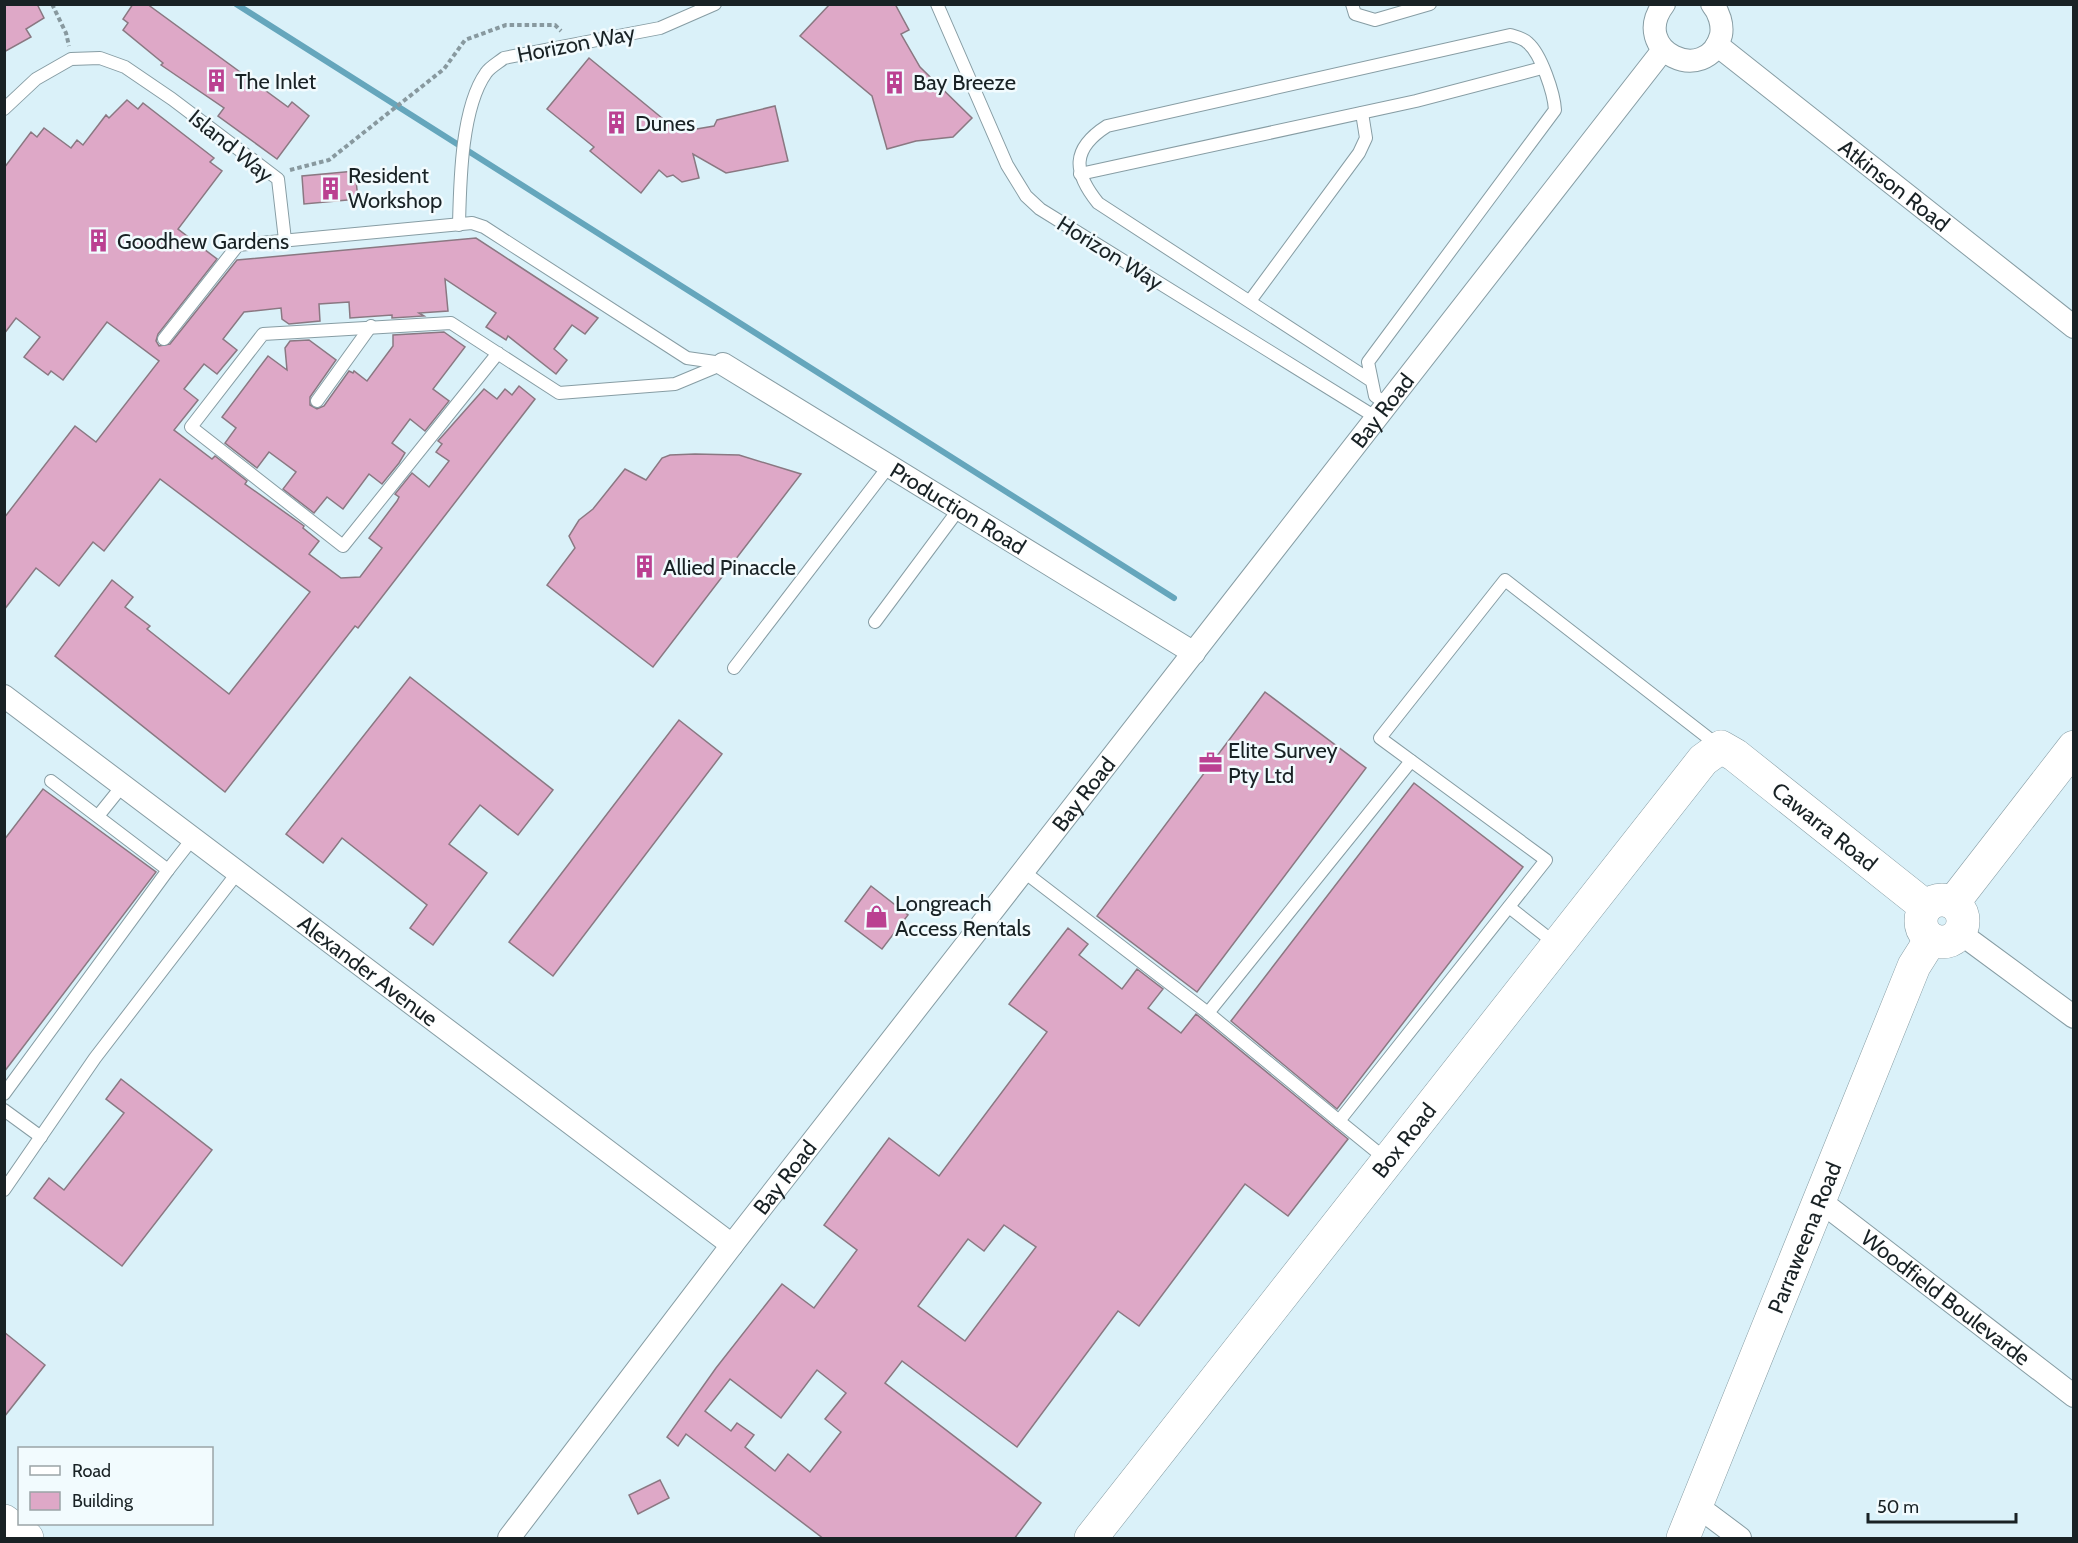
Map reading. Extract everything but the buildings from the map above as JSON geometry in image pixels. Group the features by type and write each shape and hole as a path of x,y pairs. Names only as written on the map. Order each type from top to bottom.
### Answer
{"street":[{"path":"1662,5 1654,28 1662,50 1678,60 1690,61 1709,54 1717,45 1721,33 1721,22 1712,4"},
{"name":"Atkinson Road","path":"1717,45 2073,327"},
{"name":"Bay Road","path":"508,1539 732,1245 1662,50"},
{"name":"Production Road","path":"723,364 1194,653"},
{"name":"Alexander Avenue","path":"4,696 732,1245"},
{"name":"Cawarra Road","path":"1721,747 1942,921 2073,1017"},
{"name":"Box Road","path":"1091,1539 1702,760 1721,747"},
{"name":"Parraweena Road","path":"1683,1539 1914,966 1942,921 2073,747"},
{"name":"Woodfield Boulevarde","path":"1819,1200 2073,1396"},
{"path":"1696,1505 1740,1539"},
{"path":"4,1521 27,1539"}],"lane":[{"name":"Horizon Way","path":"459,225 462,165 477,90 487,72 504,58 660,28 715,4"},
{"name":"Horizon Way","path":"937,4 1007,165 1026,196 1040,209 1382,411"},
{"path":"1352,4 1355,14 1375,20 1388,10 1430,4"},
{"path":"1370,380 1098,203 1080,174 1080,161 1087,140 1107,126 1510,35 1531,45 1551,89 1555,110 1368,362 1370,380 1382,411"},
{"name":"Island Way","path":"4,109 36,79 71,59 100,58 125,67 172,99 278,179 285,240"},
{"path":"1080,174 1362,112 1542,68"},
{"path":"1250,301 1359,153 1366,138 1362,112"},
{"path":"165,339 238,245 472,223 484,227 687,358 723,364"},
{"path":"498,353 343,546 191,427 263,334 451,323 498,353 559,393 675,384 723,364"},
{"path":"317,401 371,326"},
{"path":"734,668 889,466"},
{"path":"875,622 958,509"},
{"path":"1339,1120 1546,860 1380,738 1505,580 1721,747"},
{"path":"1208,1013 1411,761"},
{"path":"51,781 168,870"},
{"path":"98,816 123,785"},
{"path":"4,1094 193,838"},
{"path":"4,1190 95,1058 238,872"},
{"path":"1023,872 1208,1013 1388,1161"},
{"path":"1509,907 1557,945"},
{"path":"4,1110 41,1137"}],"path":[{"path":"52,4 66,33 71,59"},
{"path":"278,179 293,168 315,166 329,160 444,69 465,40 506,25 544,23 555,25 564,38"}],"waterway":[{"path":"236,4 1174,598"}],"place":[{"name":"The Inlet","path":"217,81"},
{"name":"Bay Breeze","path":"895,82"},
{"name":"Dunes","path":"617,123"},
{"name":"Resident Workshop","path":"330,188"},
{"name":"Goodhew Gardens","path":"99,241"},
{"name":"Allied Pinaccle","path":"645,567"},
{"name":"Elite Survey Pty Ltd","path":"1210,763"},
{"name":"Longreach Access Rentals","path":"877,916"}]}
